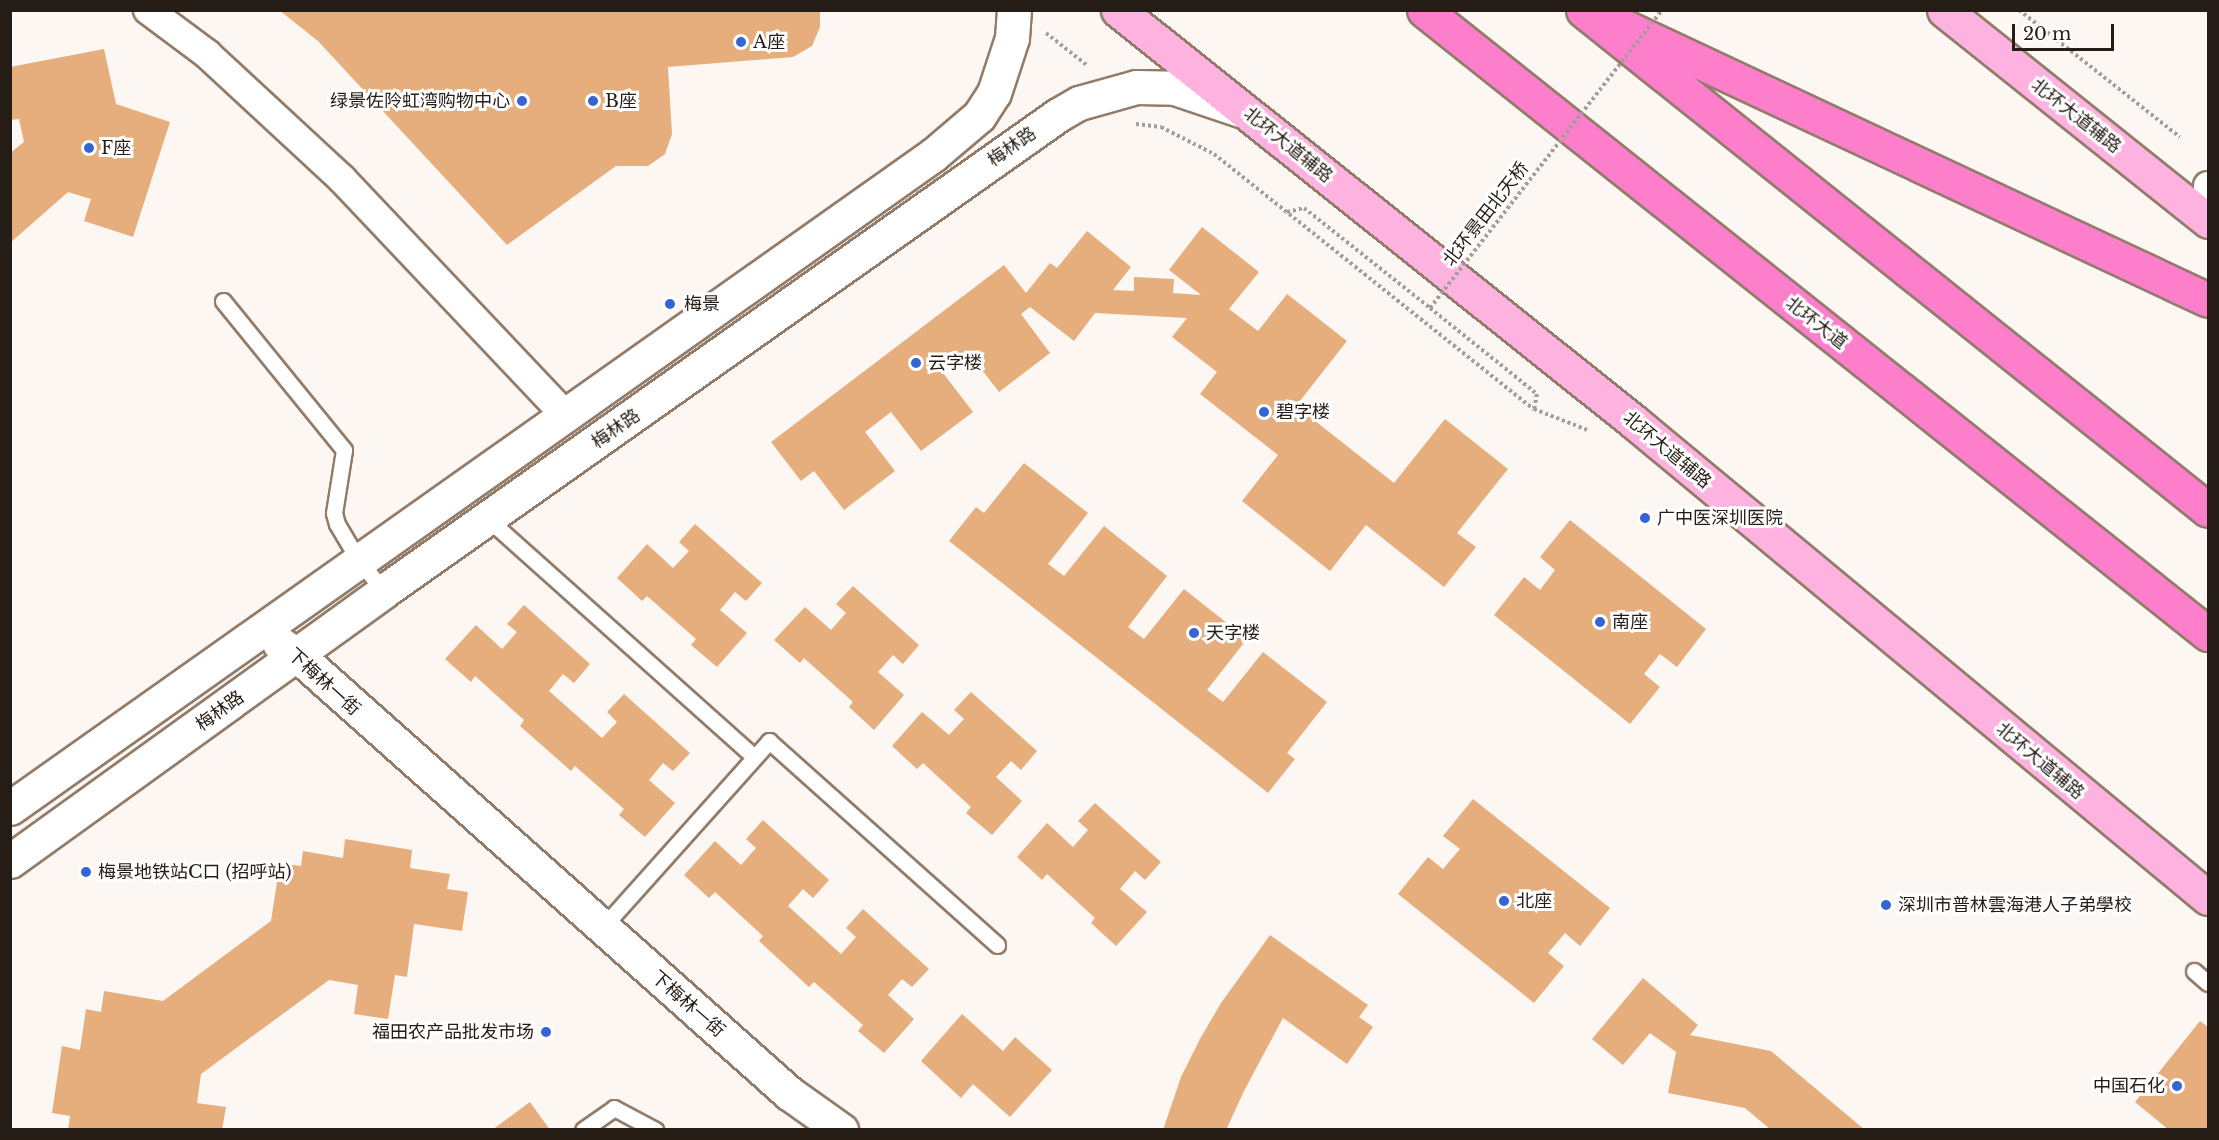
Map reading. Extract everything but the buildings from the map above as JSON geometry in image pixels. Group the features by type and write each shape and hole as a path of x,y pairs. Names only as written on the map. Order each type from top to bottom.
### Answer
{"highway":[{"name":"北环大道","path":"1424,10 2208,634"},
{"path":"1583,10 2208,510"},
{"path":"1590,10 2208,300"}],"main road":[{"name":"北环大道辅路","path":"1118,10 1633,421 2208,898"},
{"name":"北环大道辅路","path":"1944,10 2208,221"},
{"path":"10,808 260,630 567,417 968,126 994,93 1012,38 1026,19"},
{"name":"梅林路","path":"10,861 384,591 1079,103 1136,87 1175,88 1215,99 1250,115"},
{"name":"下梅林一街","path":"260,630 373,750 742,1073 813,1130"},
{"name":"下梅林一街","path":"290,660 602,928 789,1093 841,1130"}],"street":[{"path":"148,10 207,54 342,179 567,417"}],"lane":[{"path":"223,301 344,450 334,513 359,561 384,591"},
{"path":"488,519 754,757"},
{"path":"602,928 769,741 997,945"},
{"path":"2194,971 2208,983"},
{"path":"583,1130 614,1108 655,1130"}],"path":[{"name":"北环景田北天桥","path":"1430,308 1662,10"},
{"path":"2019,10 2180,137"},
{"path":"1026,19 1088,66"},
{"path":"1128,123 1161,127 1214,154 1534,409 1595,437"},
{"path":"1287,212 1304,208 1430,308 1537,394 1534,409"}],"place":[{"name":"A座","path":"741,42"},
{"name":"绿景佐阾虹湾购物中心","path":"522,101"},
{"name":"B座","path":"593,101"},
{"name":"F座","path":"89,148"},
{"name":"梅景","path":"670,304"},
{"name":"云字楼","path":"916,363"},
{"name":"碧字楼","path":"1264,412"},
{"name":"广中医深圳医院","path":"1645,518"},
{"name":"南座","path":"1600,622"},
{"name":"天字楼","path":"1194,633"},
{"name":"梅景地铁站C口 (招呼站)","path":"86,872"},
{"name":"北座","path":"1504,901"},
{"name":"深圳市普林雲海港人子弟學校","path":"1886,905"},
{"name":"福田农产品批发市场","path":"546,1032"},
{"name":"中国石化","path":"2177,1086"}]}
